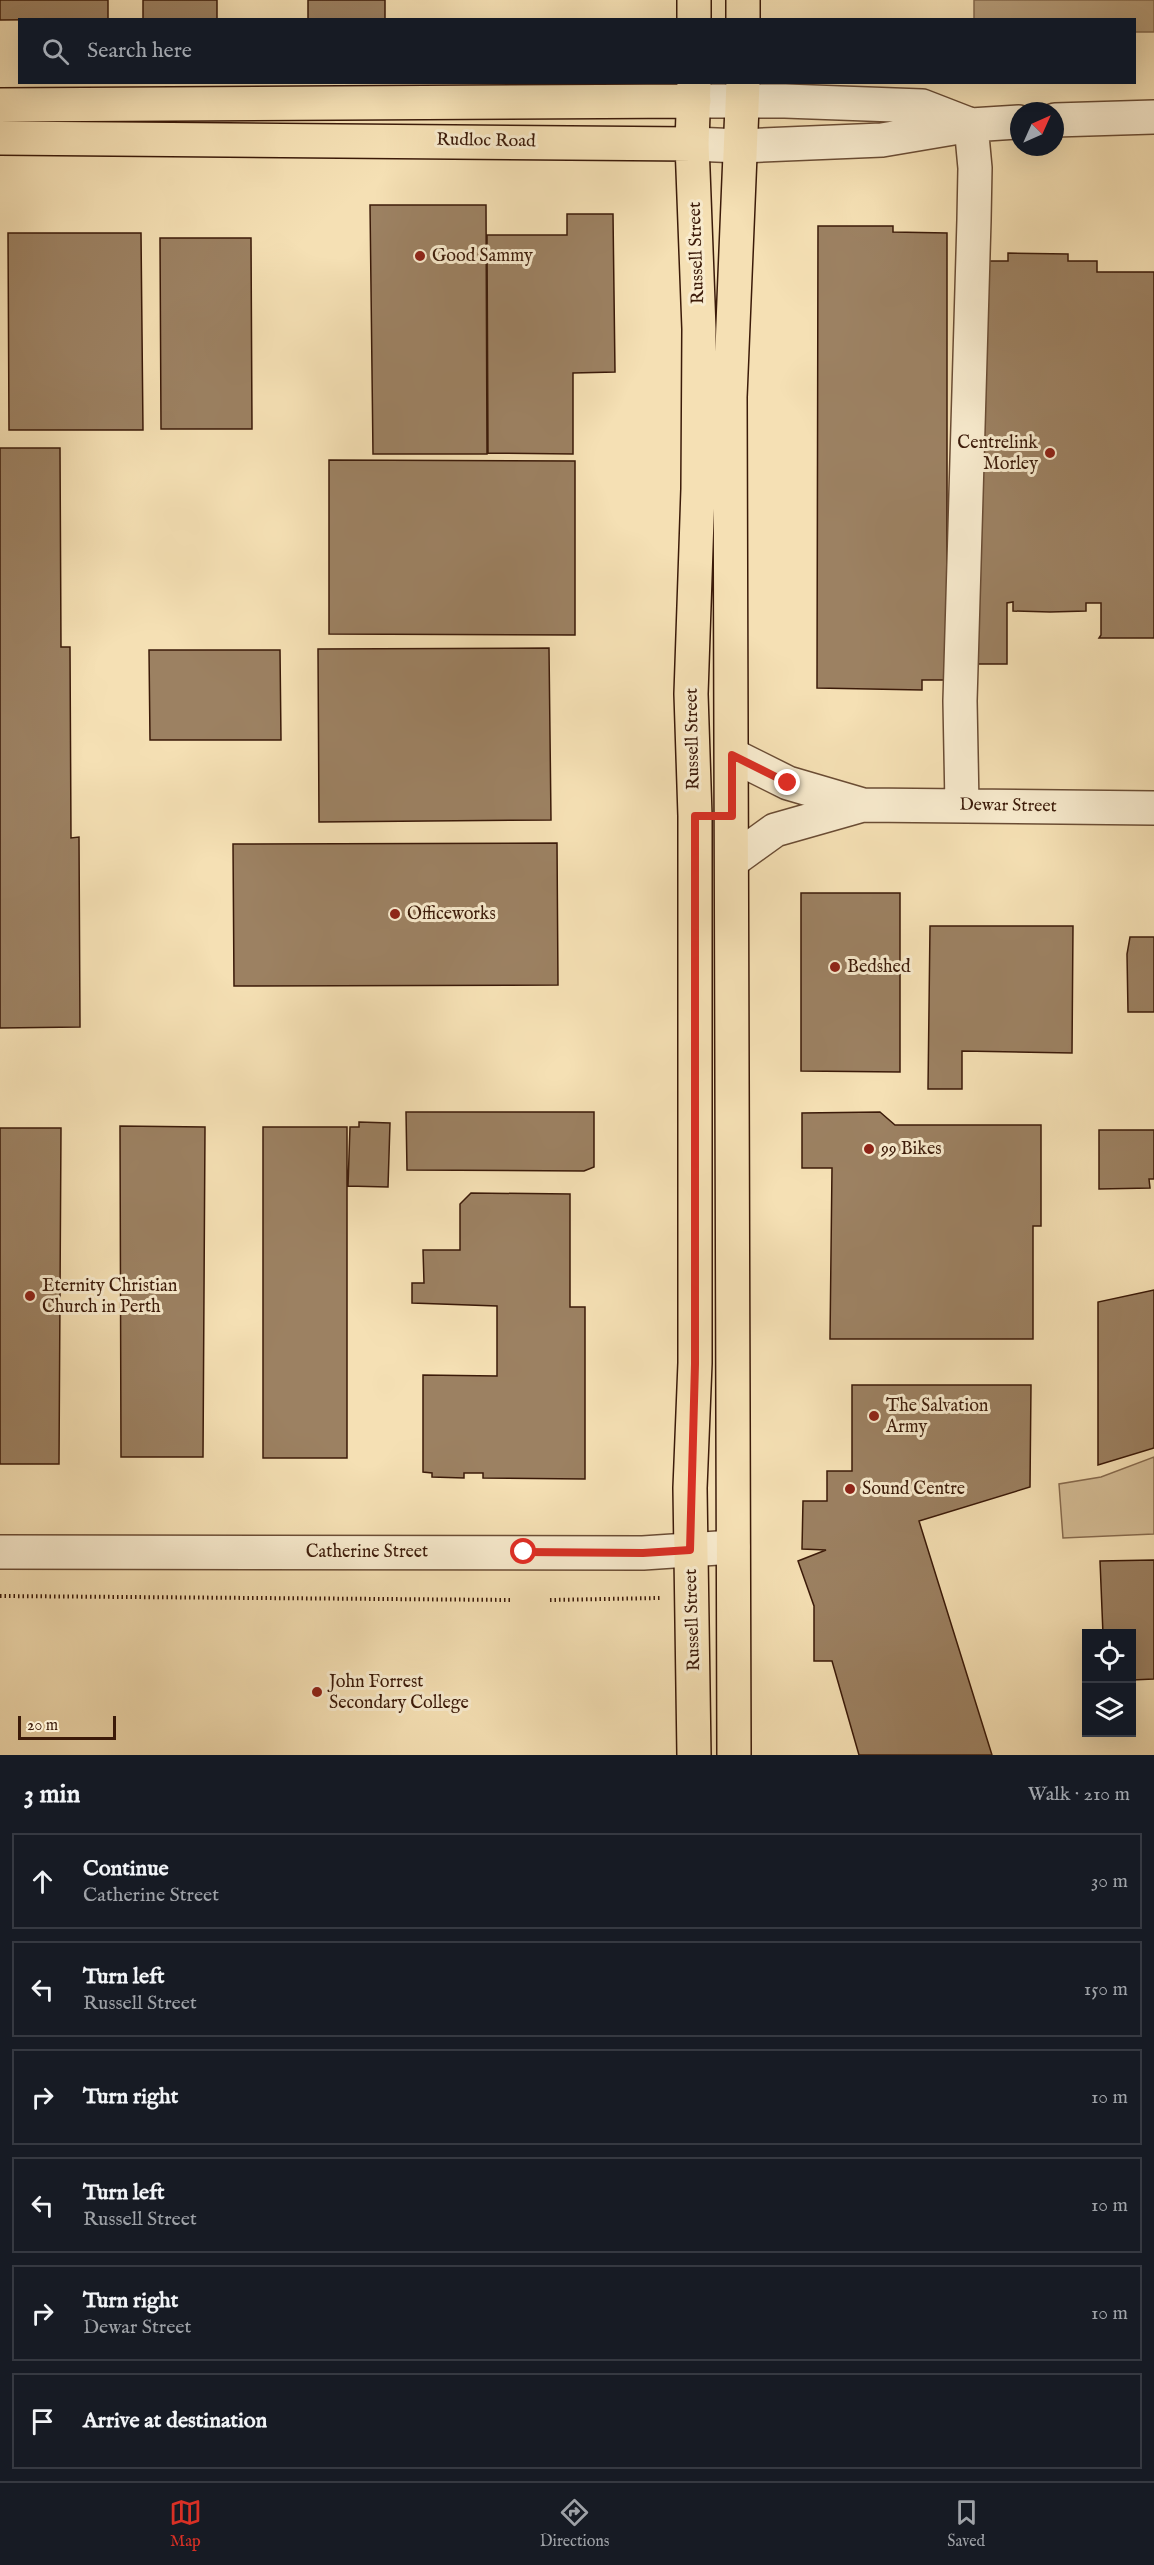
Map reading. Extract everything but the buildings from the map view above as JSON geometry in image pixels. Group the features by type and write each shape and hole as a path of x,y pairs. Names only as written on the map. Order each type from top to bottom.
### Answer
{"main road":[{"path":"694,0 694,18"},
{"path":"743,0 743,18"},
{"name":"Rudloc Road","path":"0,105 694,92"},
{"name":"Russell Street","path":"694,92 692,144 699,329 698,513 691,694 695,816 696,1341 690,1550 695,1656 694,1755"},
{"name":"Russell Street","path":"734,1755 730,397 743,92"},
{"name":"Rudloc Road","path":"0,138 692,144"},
{"path":"695,816 732,816"}],"street":[{"name":"Rudloc Road","path":"694,92 743,92 922,106 971,125"},
{"path":"1064,120 1154,117"},
{"name":"Rudloc Road","path":"692,144 741,146 882,140 971,125 1010,123"},
{"path":"962,805 960,701 974,220 971,125"},
{"name":"Dewar Street","path":"732,755 788,783 863,805"},
{"name":"Dewar Street","path":"732,861 775,830 863,805 1154,808"},
{"name":"Catherine Street","path":"0,1552 643,1553 733,1547"}],"path":[{"path":"0,1596 512,1600"},
{"path":"550,1600 667,1598"}],"shaded area":[{"path":"974,0 1154,0 1154,32 1136,32 1136,18 974,18"},
{"path":"1154,1457 1154,1534 1063,1538 1059,1484 1101,1477"}],"place":[{"name":"Good Sammy","path":"420,256"},
{"name":"Centrelink Morley","path":"1050,453"},
{"name":"Officeworks","path":"395,914"},
{"name":"Bedshed","path":"835,967"},
{"name":"99 Bikes","path":"869,1149"},
{"name":"Eternity Christian Church in Perth","path":"30,1296"},
{"name":"The Salvation Army","path":"874,1416"},
{"name":"Sound Centre","path":"850,1489"},
{"name":"John Forrest Secondary College","path":"317,1692"}],"route":[{"path":"524,1552 643,1553 690,1550 695,1364 695,816 732,816 732,755 788,783"}]}
